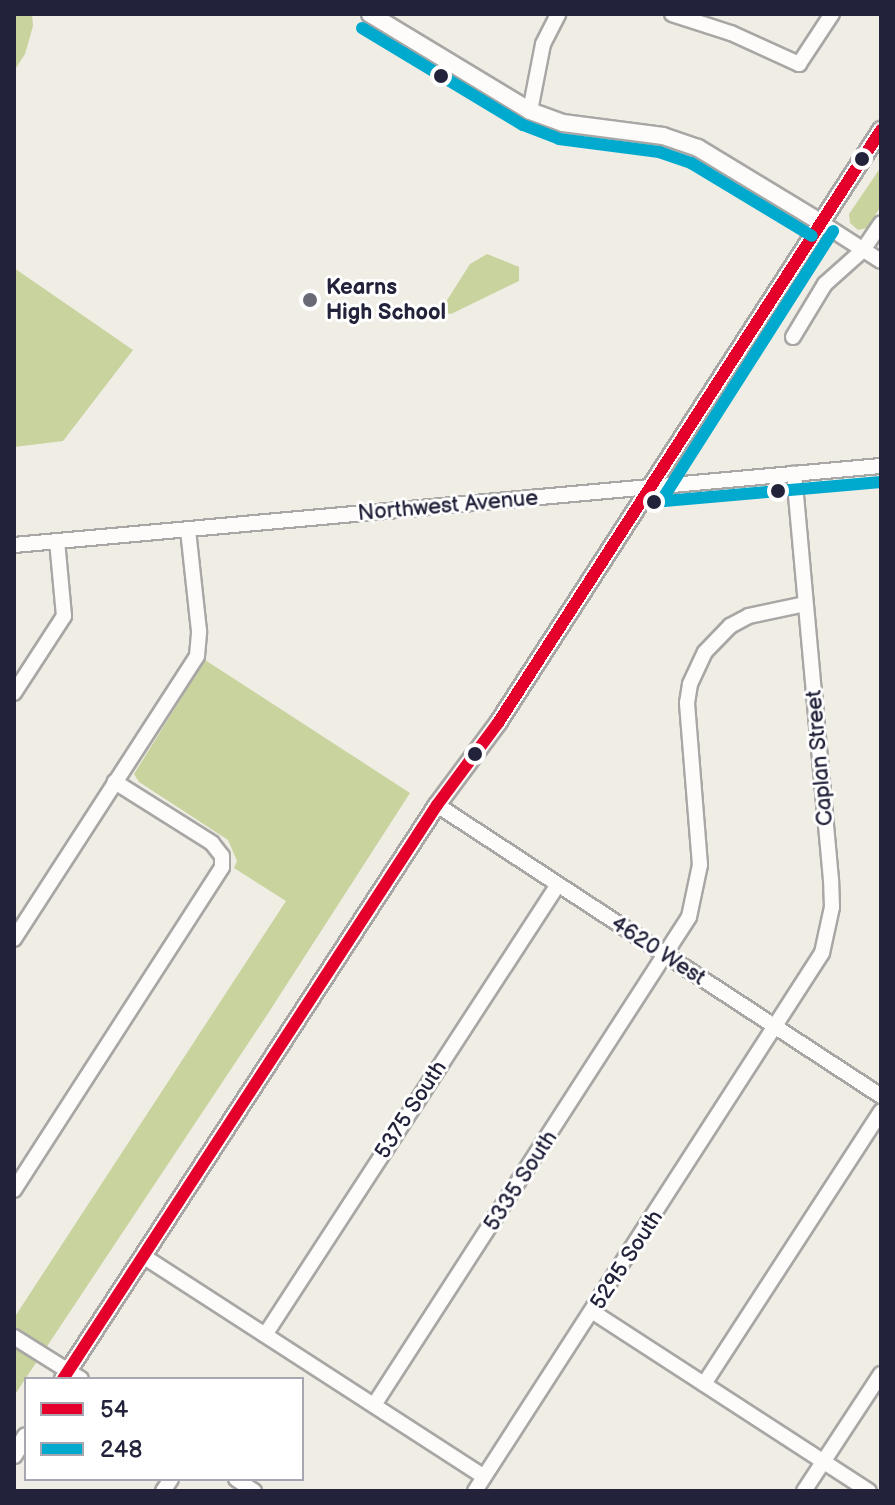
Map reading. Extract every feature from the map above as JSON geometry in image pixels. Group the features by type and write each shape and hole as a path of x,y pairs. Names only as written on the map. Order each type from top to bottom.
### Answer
{"main road":[{"path":"370,14 530,111 563,123 663,136 698,148 820,222"},
{"path":"71,1376 143,1256 437,805 498,723 881,130"}],"street":[{"path":"530,111 543,44 558,14"},
{"path":"672,14 707,20 799,64 832,14"},
{"path":"820,222 881,261"},
{"path":"793,337 825,284 863,250 881,223"},
{"name":"Northwest Avenue","path":"14,545 881,466"},
{"name":"Caplan Street","path":"776,1027 822,953 832,907 794,474"},
{"path":"14,939 199,651 188,530"},
{"path":"14,693 64,616 57,541"},
{"name":"5335 South","path":"374,1405 667,956 689,917 699,882 687,703 697,668 710,645 730,626 766,610 805,604"},
{"path":"14,1190 220,872 222,856 212,843 115,782"},
{"name":"4620 West","path":"437,805 881,1096"},
{"name":"5375 South","path":"265,1335 557,886"},
{"name":"5295 South","path":"475,1491 776,1027"},
{"path":"704,1384 881,1111"},
{"path":"143,1256 484,1477"},
{"path":"593,1312 869,1491"},
{"path":"14,1337 71,1376"},
{"path":"804,1491 881,1374"}],"green space":[{"path":"16,14 32,14 33,26 25,54 14,71"},
{"path":"881,167 881,206 867,228 858,230 850,223 849,214"},
{"path":"487,254 519,267 519,281 451,314 446,313 444,305 470,264"},
{"path":"14,268 133,350 63,441 14,447"},
{"path":"205,660 410,793 14,1396 14,1318 286,901 234,868 237,861 228,840 139,782 134,774"}],"transit line":[{"name":"248","path":"362,28 523,125 559,139 659,152 691,163 812,236"},
{"name":"54","path":"64,1377 437,805 498,723 881,130"},
{"name":"248","path":"665,495 833,231"},
{"name":"248","path":"653,502 881,482"}],"place":[{"name":"Kearns High School","path":"310,300"}]}
